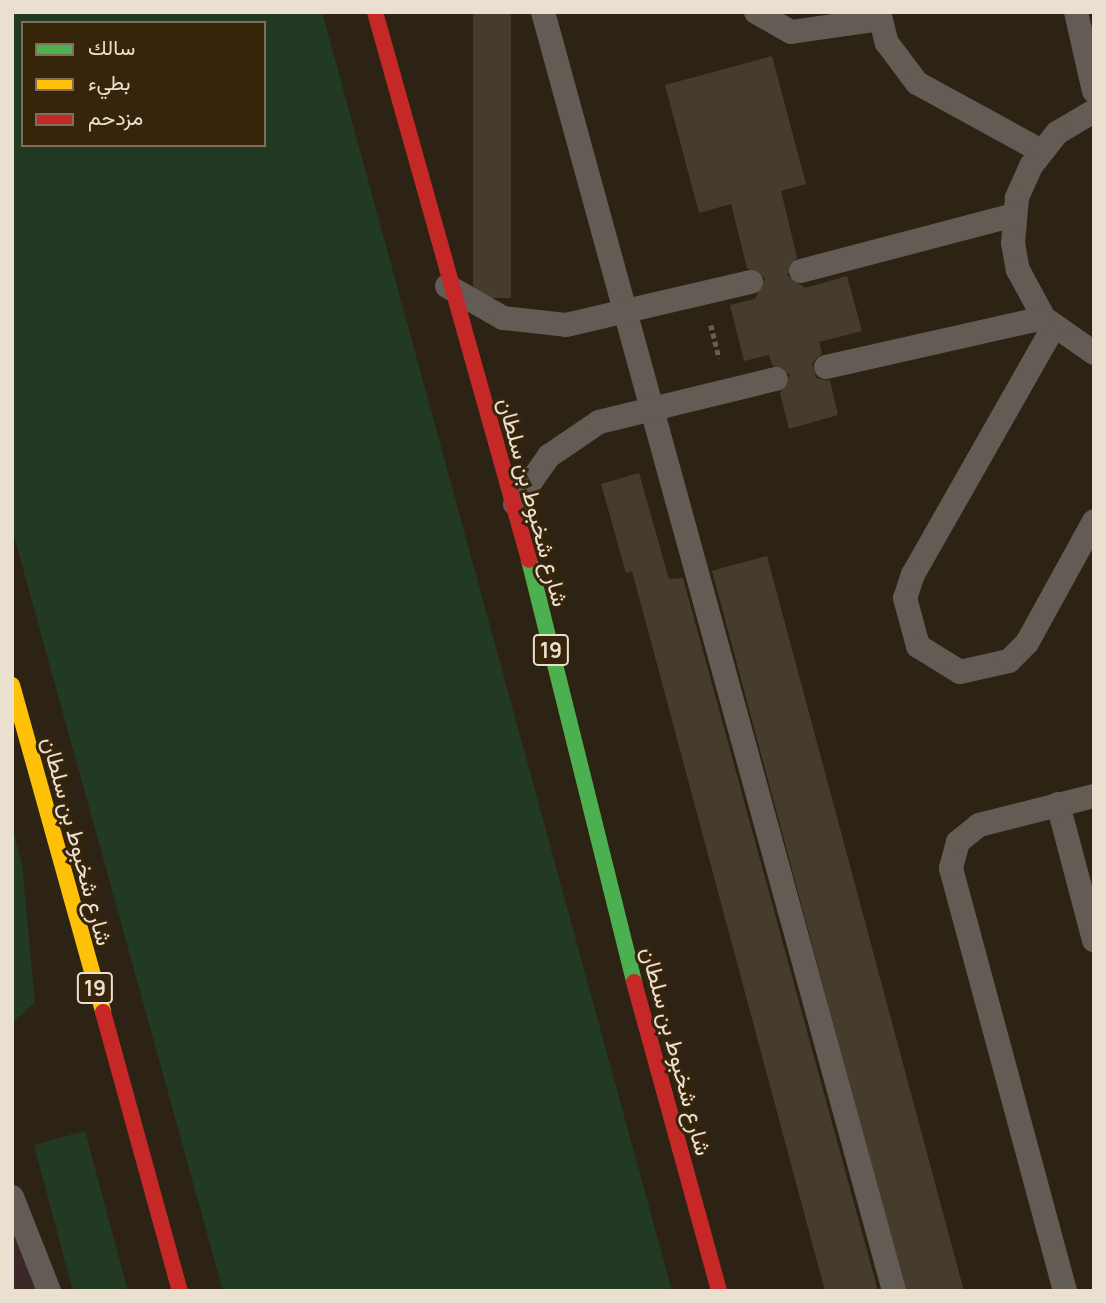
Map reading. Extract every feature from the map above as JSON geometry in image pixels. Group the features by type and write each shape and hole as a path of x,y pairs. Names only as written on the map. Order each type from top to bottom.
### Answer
{"main road":[{"name":"شارع شخبوط بن سلطان","path":"375,12 447,286 515,504 616,916 719,1291"},
{"name":"شارع شخبوط بن سلطان","path":"12,685 180,1291"}],"lane":[{"path":"542,12 655,405 894,1291"},
{"path":"757,12 791,32 879,15 887,43 917,83 1041,151"},
{"path":"1076,12 1094,91"},
{"path":"1094,111 1041,151 1014,215 1018,270 1048,323 1094,353"},
{"path":"801,271 1014,215"},
{"path":"447,286 503,318 534,325 629,314 751,282"},
{"path":"826,367 1048,323"},
{"path":"1048,323 913,574 906,611 918,646 960,672 1009,661 1027,643 1094,521"},
{"path":"515,504 530,478 573,437 655,405 776,379"},
{"path":"1065,1291 951,868 967,831 1094,796"},
{"path":"1058,804 1094,940"},
{"path":"12,1198 49,1291"}],"path":[{"path":"704,294 726,389"}],"shaded area":[{"path":"12,1221 37,1291 12,1291"}],"green space":[{"path":"12,12 322,12 672,1291 223,1291 12,529"},
{"path":"12,826 22,864 35,1002 12,1024"},
{"path":"85,1131 128,1290 73,1291 34,1145"}],"building":[{"path":"473,12 511,12 511,298 473,298"},
{"path":"772,56 806,184 781,191 797,257 787,275 805,288 847,276 862,331 819,342 822,353 812,363 816,378 830,381 838,415 789,429 780,393 790,375 772,365 769,355 744,361 730,305 755,299 765,278 747,268 731,204 699,213 665,85"},
{"path":"639,473 669,579 683,578 878,1291 825,1291 632,571 626,573 601,484"},
{"path":"767,556 964,1290 905,1291 712,571"}],"traffic: fast":[{"path":"529,560 634,982"}],"traffic: slow":[{"path":"12,685 103,1012"}],"traffic: jam":[{"path":"375,12 529,560"},
{"path":"634,982 719,1291"},
{"path":"103,1012 180,1291"}]}
